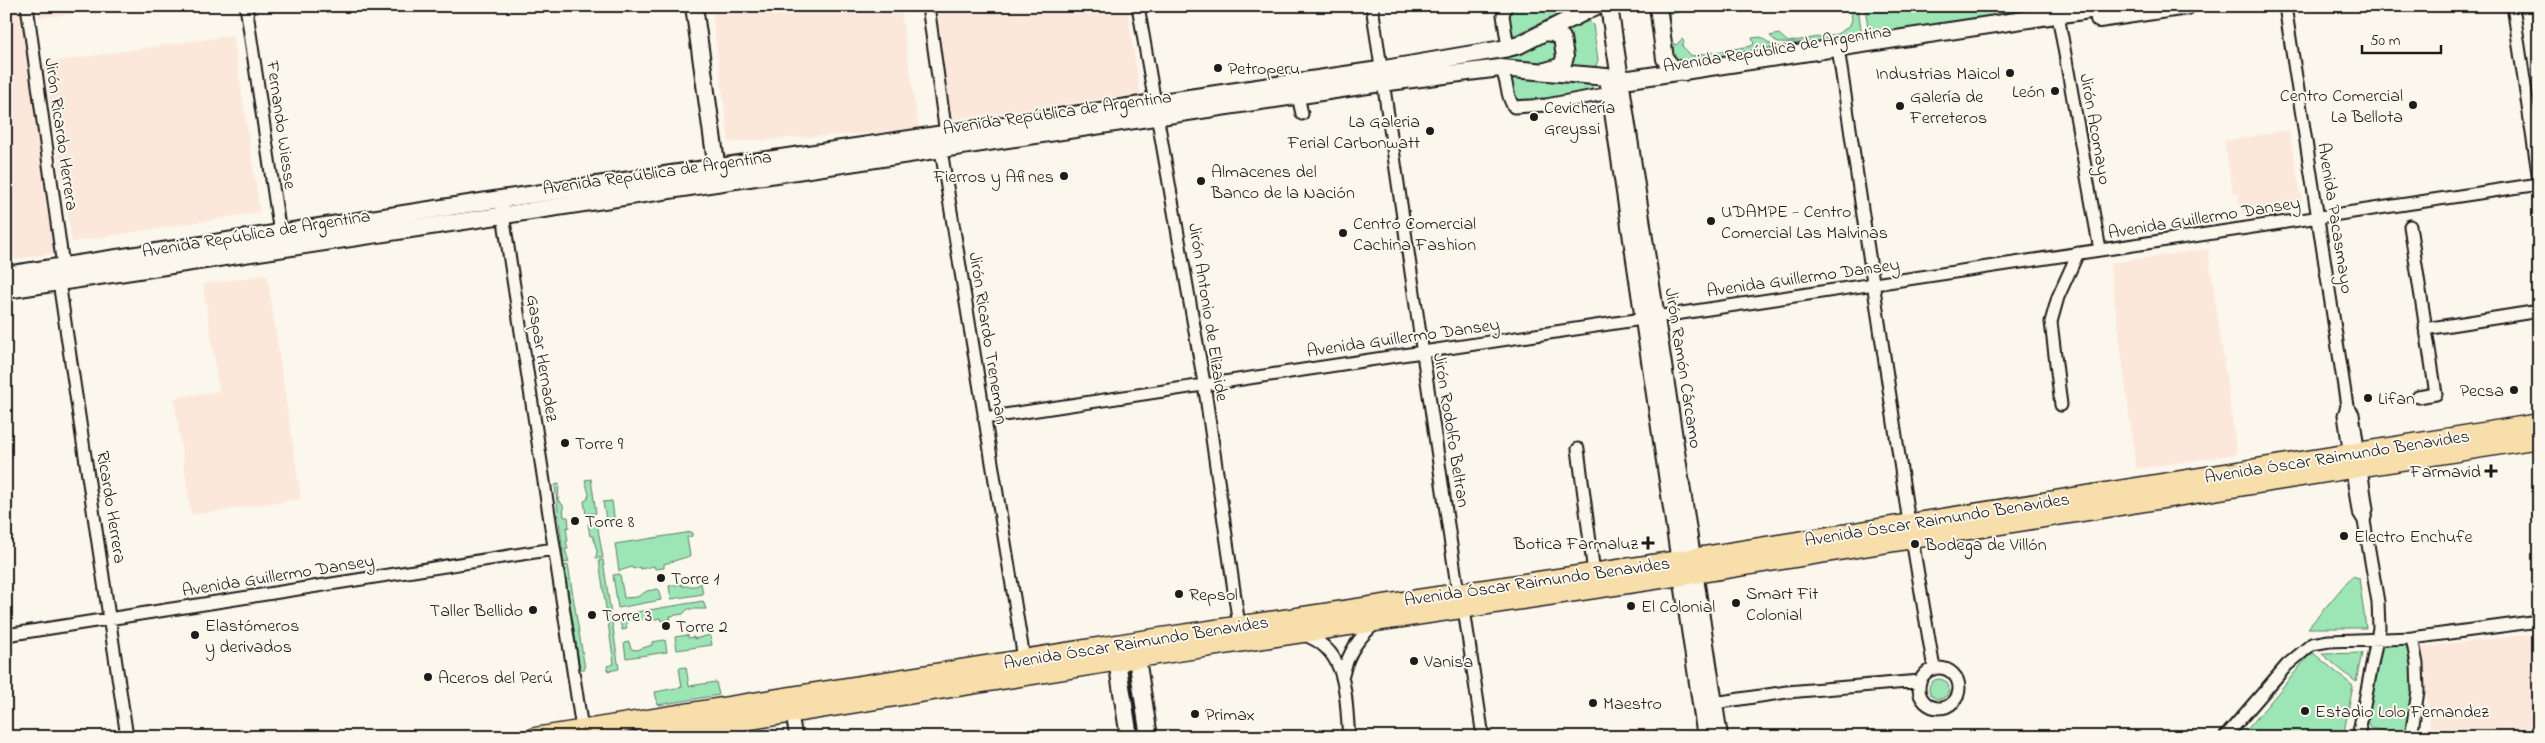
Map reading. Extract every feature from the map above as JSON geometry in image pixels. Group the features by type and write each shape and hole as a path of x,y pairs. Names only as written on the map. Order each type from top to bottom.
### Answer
{"main road":[{"path":"694,6 717,176"},
{"name":"Avenida República de Argentina","path":"1157,110 1298,96 1508,48 1519,45 1597,6"},
{"name":"Jirón Ramón Cárcamo","path":"1597,6 1615,86 1650,318 1687,567 1706,737"},
{"name":"Jirón Ramón Cárcamo","path":"1609,6 1615,86"},
{"path":"1658,6 1665,59 1672,67 1684,72"},
{"name":"Avenida República de Argentina","path":"2059,20 2116,6"},
{"name":"Avenida República de Argentina","path":"6,275 61,274 1380,76 1500,68 1546,71 1615,86 2059,20 2187,6"},
{"path":"1544,32 1553,33 1562,38 1565,57 1562,66 1546,71"},
{"name":"Avenida República de Argentina","path":"1615,86 1684,72 1839,53"},
{"name":"Avenida República de Argentina","path":"6,290 61,274"},
{"name":"Avenida Óscar Raimundo Benavides","path":"535,737 1025,668 1117,662 1136,650 1240,625 1461,601 1687,567 2355,460 2539,423"},
{"name":"Avenida Óscar Raimundo Benavides","path":"2355,460 2539,439"},
{"name":"Jirón Ramón Cárcamo","path":"1687,567 1719,737"},
{"name":"Avenida Óscar Raimundo Benavides","path":"644,737 792,715 1025,668 1114,644 1136,650 1300,634 1378,622 1461,601 1594,573 1687,567"},
{"path":"1114,644 1129,737"},
{"path":"1136,650 1149,737"}],"street":[{"name":"Jirón Ricardo Herrera","path":"27,6 61,274"},
{"name":"Fernando Wiesse","path":"246,6 281,242"},
{"name":"Jirón Ricardo Treneman","path":"928,6 943,142 984,418 1025,668"},
{"name":"Jirón Antonio de Elizaide","path":"1138,6 1204,383 1240,625"},
{"name":"Jirón Rodolfo Beltran","path":"1372,6 1380,76 1483,737"},
{"path":"1506,6 1503,15 1508,48"},
{"name":"Avenida Pacasmayo","path":"2285,6 2347,406 2344,415 2366,510 2364,521 2378,602 2377,641 2358,737"},
{"path":"2513,6 2539,180"},
{"name":"Jirón Acomayo","path":"2059,20 2100,250"},
{"path":"1839,53 1910,531 1934,669"},
{"path":"1500,68 1506,78 1511,103 1514,107 1550,104 1615,86"},
{"path":"1298,96 1302,114"},
{"name":"Avenida Guillermo Dansey","path":"984,418 1204,383 1873,285 2539,184"},
{"name":"Gaspar Hernadez","path":"502,207 582,729"},
{"path":"2410,226 2436,394 2418,397"},
{"path":"2061,405 2052,322 2058,297 2078,254"},
{"name":"Ricardo Herrera","path":"61,274 127,737"},
{"path":"2425,328 2539,311"},
{"path":"1578,449 1594,573"},
{"name":"Avenida Guillermo Dansey","path":"6,635 554,549"},
{"path":"2225,737 2287,665 2304,650 2321,642 2412,638 2539,621"},
{"path":"1343,675 1351,651 1358,640 1378,622"},
{"path":"1300,634 1314,638 1330,650 1343,675 1349,737"},
{"path":"2411,737 2418,691 2417,664 2412,638"},
{"path":"1934,669 1948,670 1957,679 1958,692 1952,704 1939,708 1927,704 1919,694 1920,681 1923,675 1934,669"},
{"path":"1714,703 1787,692 1920,681"},
{"path":"792,715 796,737"}],"shaded area":[{"path":"6,6 20,6 54,253 6,261"},
{"path":"37,6 135,6 39,18"},
{"path":"711,6 900,6 919,130 729,142"},
{"path":"935,6 1127,6 1140,94 949,120"},
{"path":"233,35 260,212 72,242 43,63"},
{"path":"2289,130 2302,201 2297,206 2242,216 2238,193 2233,193 2224,141"},
{"path":"2208,249 2237,454 2136,469 2110,263"},
{"path":"267,275 301,499 191,515 174,398 219,391 203,284"},
{"path":"2539,633 2539,726 2464,737 2432,737 2420,647"}],"green space":[{"path":"1513,6 1577,6 1515,35 1511,31 1508,12"},
{"path":"1666,6 1677,6 1681,10 1680,12 1669,14 1672,42 1676,45 1682,39 1684,42 1682,46 1692,56 1751,46 1754,44 1752,38 1761,37 1773,46 1769,52 1682,64 1674,59 1672,54"},
{"path":"1850,6 1858,6 1862,37 1820,42 1778,43 1770,36 1779,34 1788,42 1837,34 1850,26 1852,19"},
{"path":"1865,6 2059,6 1869,37"},
{"path":"1589,21 1593,25 1598,60 1596,66 1588,67 1499,59 1577,24"},
{"path":"1511,78 1589,85 1594,90 1515,105"},
{"path":"591,479 596,513 586,514 584,501 587,500 589,494 585,480"},
{"path":"559,484 558,500 563,505 564,517 568,517 569,527 566,528 568,549 565,549 569,562 564,563 555,485"},
{"path":"612,501 615,524 607,525 603,502"},
{"path":"597,523 603,558 596,558 597,551 593,536 590,536 588,524"},
{"path":"692,532 692,536 687,537 690,556 664,564 664,568 655,569 654,566 633,569 632,567 619,571 615,544"},
{"path":"599,560 603,560 619,669 608,671 607,666 614,664"},
{"path":"568,565 585,669 580,669 564,566"},
{"path":"620,574 624,598 637,597 647,591 658,589 661,600 618,608 613,575"},
{"path":"2352,576 2359,578 2366,628 2308,628"},
{"path":"701,583 703,594 671,599 669,586 682,584 682,586 696,586"},
{"path":"703,601 706,609 688,609 683,614 670,616 671,619 661,621 660,618 647,621 646,619 630,620 626,623 627,629 622,630 619,615"},
{"path":"688,635 688,638 694,637 694,639 710,635 712,645 677,650 675,637"},
{"path":"2407,639 2415,684 2407,735 2404,736 2371,728 2367,718 2381,648 2385,642"},
{"path":"665,640 667,652 626,658 624,643 629,642 631,649 637,650 652,645 652,642"},
{"name":"Estadio Lolo Fernandez","path":"2312,652 2353,686 2343,737 2241,737"},
{"path":"2362,653 2356,682 2322,654"},
{"path":"686,667 689,686 716,682 719,695 658,705 655,692 682,687 679,668"},
{"path":"1131,668 1142,737 1135,737 1124,669"},
{"path":"1939,679 1946,682 1949,689 1946,696 1939,699 1932,696 1929,689 1932,682"}],"place":[{"name":"Petroperu","path":"1218,68"},
{"name":"Industrias Maicol","path":"2010,73"},
{"name":"León","path":"2055,91"},
{"name":"Centro Comercial La Bellota","path":"2413,105"},
{"name":"Galería de Ferreteros","path":"1900,106"},
{"name":"Cevichería Greyssi","path":"1534,117"},
{"name":"La Galeria Ferial Carbonwatt","path":"1430,131"},
{"name":"Fierros y Afines","path":"1064,176"},
{"name":"Almacenes del Banco de la Nación","path":"1201,181"},
{"name":"UDAMPE - Centro Comercial Las Malvinas","path":"1711,221"},
{"name":"Centro Comercial Cachina Fashion","path":"1343,233"},
{"name":"Pecsa","path":"2514,390"},
{"name":"Lifan","path":"2368,398"},
{"name":"Torre 9","path":"565,443"},
{"name":"Farmavid","path":"2491,471"},
{"name":"Torre 8","path":"575,521"},
{"name":"Electro Enchufe","path":"2344,536"},
{"name":"Botica Farmaluz","path":"1648,543"},
{"name":"Bodega de Villón","path":"1915,544"},
{"name":"Torre 1","path":"661,578"},
{"name":"Repsol","path":"1179,594"},
{"name":"Smart Fit Colonial","path":"1736,603"},
{"name":"El Colonial","path":"1631,606"},
{"name":"Taller Bellido","path":"533,610"},
{"name":"Torre 3","path":"592,615"},
{"name":"Torre 2","path":"666,626"},
{"name":"Elastómeros y derivados","path":"195,635"},
{"name":"Vanisa","path":"1414,661"},
{"name":"Aceros del Perú","path":"428,677"},
{"name":"Maestro","path":"1593,703"},
{"name":"Estadio Lolo Fernandez","path":"2305,711"},
{"name":"Primax","path":"1195,714"}]}
